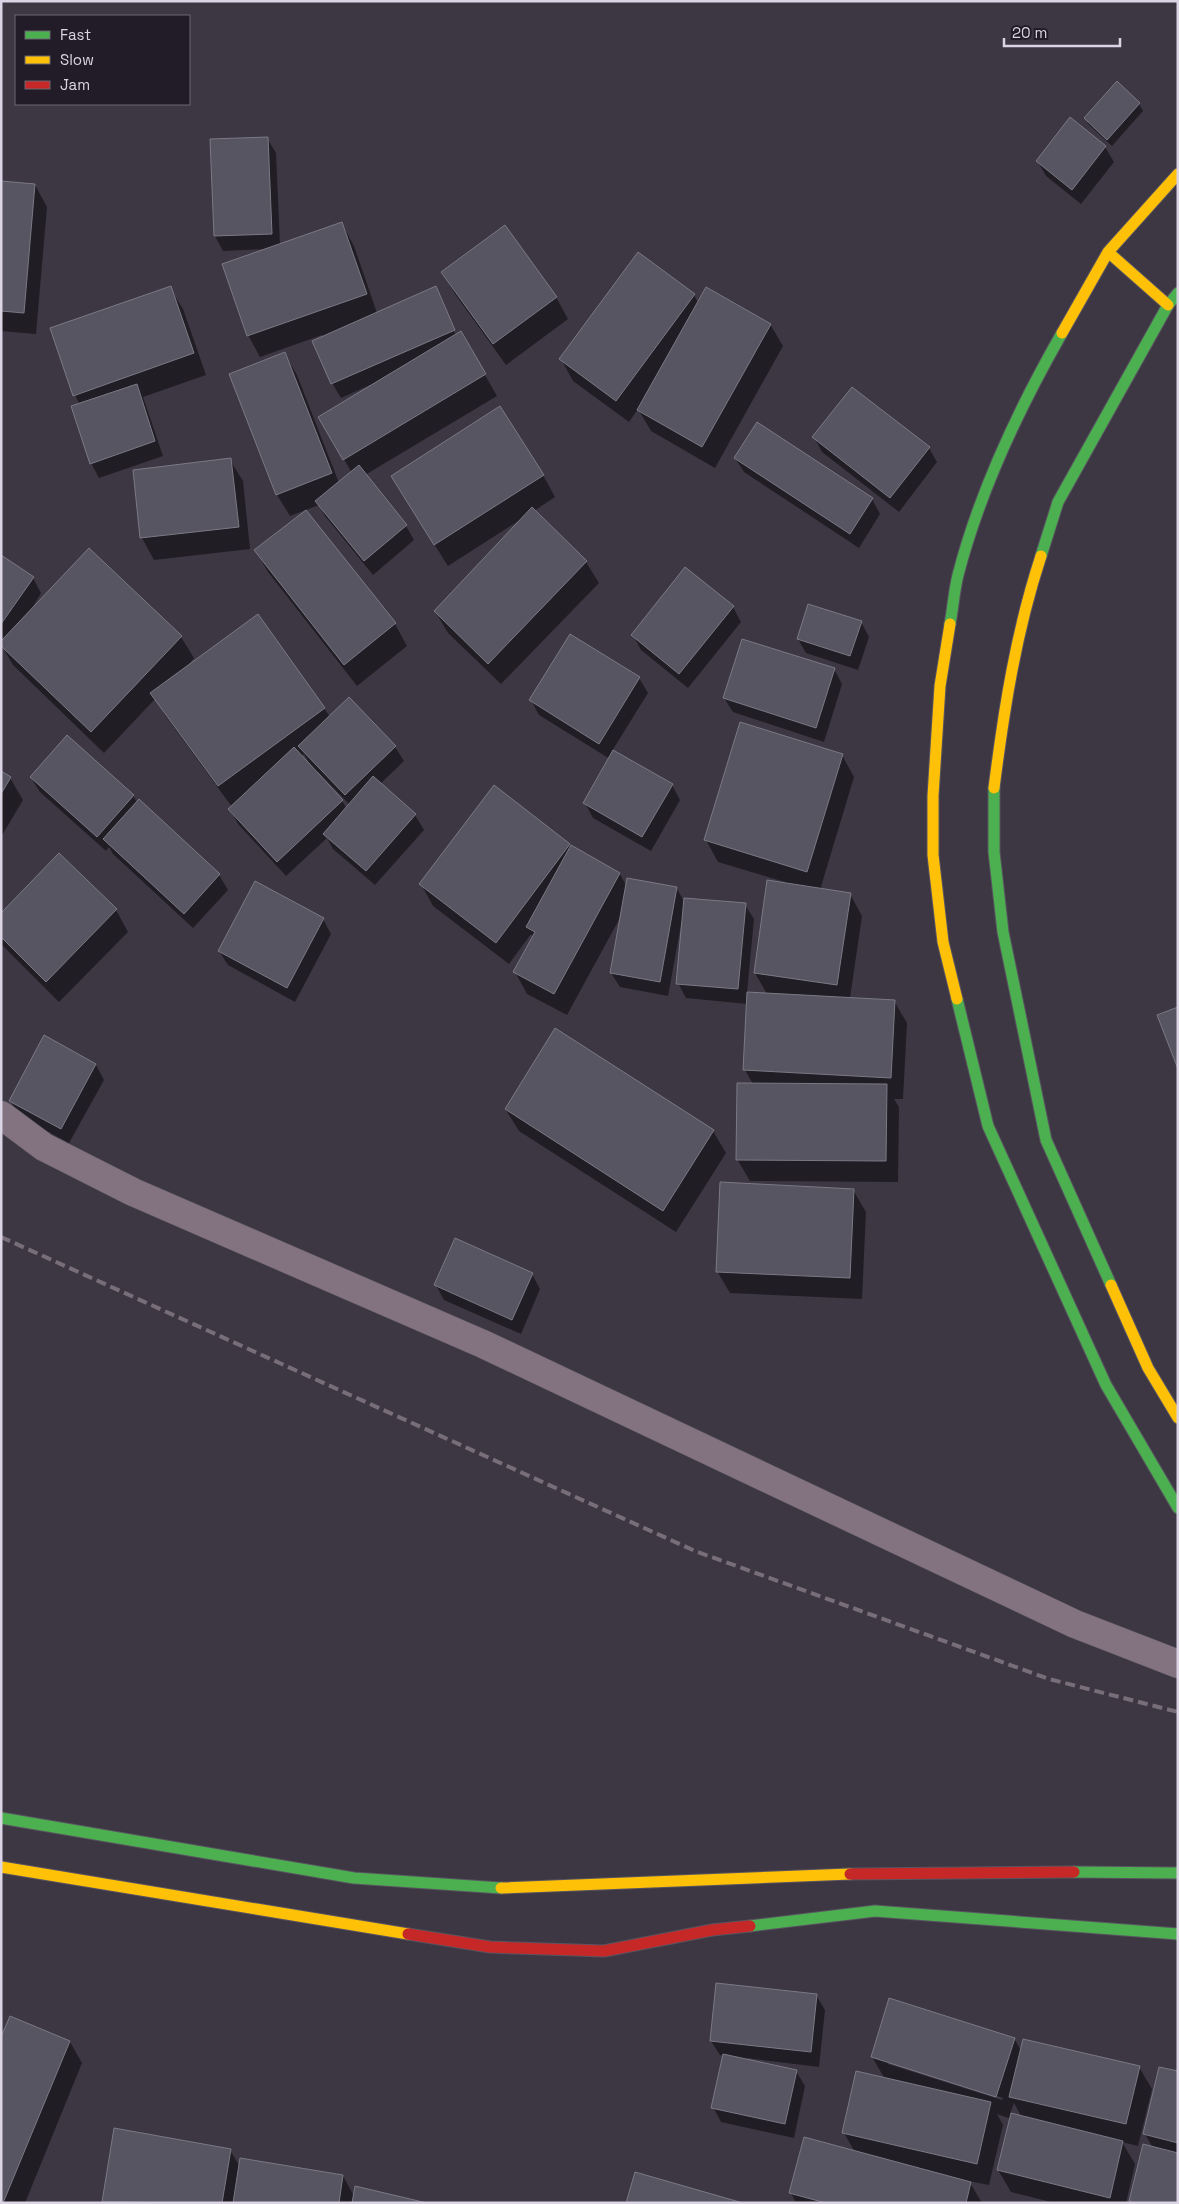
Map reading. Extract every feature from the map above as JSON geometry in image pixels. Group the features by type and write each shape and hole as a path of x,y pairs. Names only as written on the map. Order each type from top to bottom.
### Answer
{"main road":[{"path":"1178,174 1108,252 1036,378 993,468 958,576 940,686 933,796 933,855 943,942 988,1126 1106,1385 1178,1508"},
{"path":"1108,252 1168,305"},
{"path":"1178,293 1168,305 1058,502 1028,595 1006,696 993,798 994,852 1003,932 1046,1140 1148,1368 1178,1418"},
{"path":"1,1818 354,1878 515,1889 869,1873 1142,1871 1178,1873"},
{"path":"1,1867 490,1947 604,1950 712,1930 874,1911 1178,1934"}],"street":[{"path":"1,1114 44,1147 133,1192 482,1344 1075,1624 1178,1664"}],"building":[{"path":"1117,81 1140,103 1107,140 1084,118"},
{"path":"1070,117 1106,146 1072,190 1036,161"},
{"path":"268,137 272,234 214,236 210,139"},
{"path":"1,181 35,184 24,313 1,311"},
{"path":"342,222 367,294 247,336 222,264"},
{"path":"505,225 557,297 493,344 441,272"},
{"path":"638,252 695,294 616,401 559,359"},
{"path":"171,286 194,353 73,396 50,328"},
{"path":"436,286 455,330 331,384 312,341"},
{"path":"706,287 771,324 702,447 637,410"},
{"path":"461,331 486,374 343,460 318,417"},
{"path":"285,352 332,473 276,495 229,374"},
{"path":"137,384 155,441 90,464 71,406"},
{"path":"852,387 930,447 890,498 812,437"},
{"path":"500,406 544,475 434,545 391,476"},
{"path":"757,422 873,498 850,534 734,458"},
{"path":"231,458 239,527 140,538 133,470"},
{"path":"359,465 407,525 364,561 315,501"},
{"path":"532,507 587,561 488,664 434,611"},
{"path":"306,510 396,623 344,665 254,550"},
{"path":"89,548 182,636 91,732 1,646 1,641"},
{"path":"1,555 34,577 1,624"},
{"path":"685,567 734,606 679,674 631,635"},
{"path":"808,604 862,621 850,656 797,639"},
{"path":"258,614 325,708 218,786 150,693"},
{"path":"570,634 640,677 599,744 529,700"},
{"path":"742,639 835,668 816,728 723,698"},
{"path":"349,697 396,746 345,795 298,746"},
{"path":"740,722 843,754 807,872 704,840"},
{"path":"67,735 134,795 97,837 30,777"},
{"path":"294,747 343,800 277,862 228,809"},
{"path":"613,750 673,784 642,837 583,803"},
{"path":"1,771 11,777 1,794"},
{"path":"373,776 416,814 366,871 323,834"},
{"path":"494,785 570,844 496,943 419,884"},
{"path":"139,799 220,874 184,914 103,839"},
{"path":"571,845 620,873 554,994 513,972 535,932 526,927"},
{"path":"59,853 117,909 46,982 1,937 1,913"},
{"path":"627,878 677,887 660,982 610,973"},
{"path":"767,880 851,893 837,985 754,973"},
{"path":"255,881 324,918 287,988 218,951"},
{"path":"684,898 746,903 738,989 676,984"},
{"path":"747,992 895,1000 891,1078 743,1070"},
{"path":"1178,1007 1178,1069 1157,1015"},
{"path":"555,1028 714,1130 663,1211 505,1109"},
{"path":"44,1035 96,1064 61,1129 9,1101"},
{"path":"737,1083 887,1084 886,1161 736,1160"},
{"path":"720,1182 854,1189 850,1278 716,1272"},
{"path":"455,1238 533,1273 512,1320 434,1285"},
{"path":"716,1983 817,1994 811,2052 710,2041"},
{"path":"889,1998 1015,2038 996,2097 871,2057"},
{"path":"10,2016 70,2041 3,2203 1,2202 1,2037"},
{"path":"1023,2039 1140,2066 1126,2124 1009,2097"},
{"path":"723,2054 797,2070 785,2124 711,2108"},
{"path":"1159,2067 1178,2071 1178,2143 1143,2134"},
{"path":"856,2071 991,2102 977,2164 842,2133"},
{"path":"1011,2113 1123,2141 1110,2198 997,2170"},
{"path":"114,2128 231,2149 222,2203 102,2202"},
{"path":"804,2137 971,2182 966,2203 826,2203 789,2193"},
{"path":"1143,2144 1178,2153 1178,2203 1136,2203 1129,2201"},
{"path":"240,2158 343,2175 339,2203 233,2203"},
{"path":"635,2172 743,2203 626,2203"},
{"path":"355,2186 427,2203 352,2203"}],"railway":[{"path":"1,1237 695,1551 1049,1679 1178,1712"}],"traffic: fast":[{"path":"1041,556 1058,502 1168,305 1178,293"},
{"path":"950,624 955,587 977,512 1002,451 1030,391 1062,333"},
{"path":"994,788 994,852 1003,932 1046,1140 1111,1285"},
{"path":"957,999 988,1126 1106,1385 1178,1508"},
{"path":"1,1818 354,1878 501,1888"},
{"path":"1074,1872 1178,1873"},
{"path":"750,1926 875,1911 1178,1934"}],"traffic: slow":[{"path":"1062,333 1108,252 1178,174"},
{"path":"1108,252 1168,305"},
{"path":"994,788 1012,671 1032,585 1041,556"},
{"path":"950,624 940,686 933,796 933,855 943,942 957,999"},
{"path":"1111,1285 1148,1368 1178,1418"},
{"path":"1,1867 408,1934"},
{"path":"501,1888 850,1874"}],"traffic: jam":[{"path":"850,1874 1074,1872"},
{"path":"408,1934 490,1947 604,1951 712,1930 750,1926"}]}
